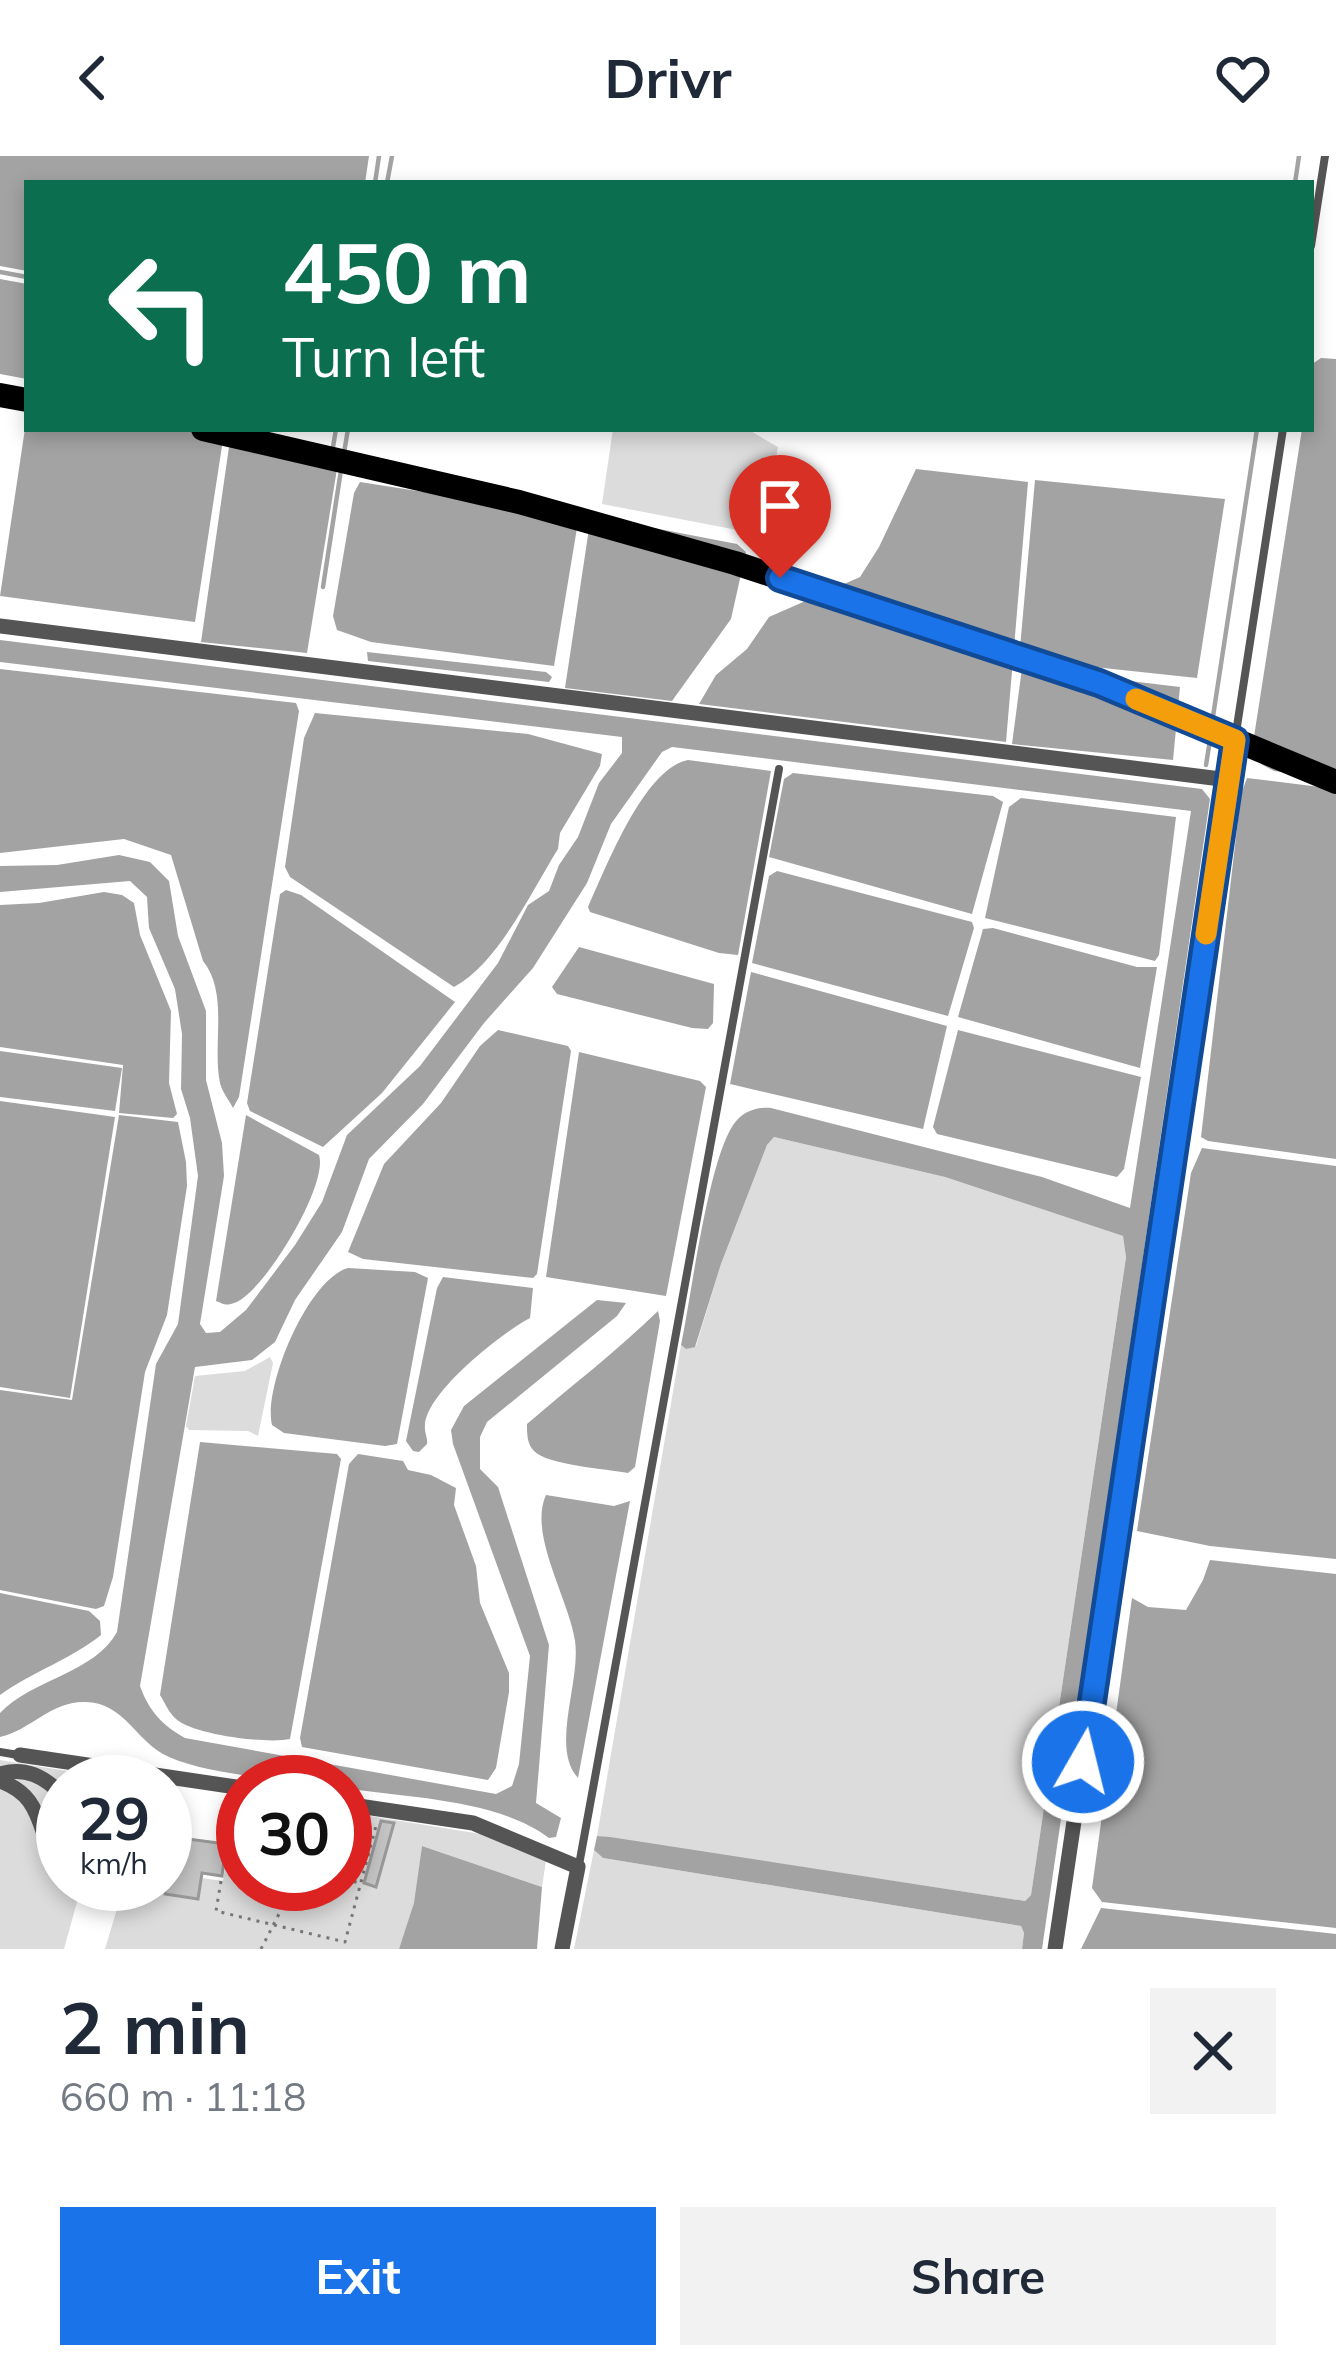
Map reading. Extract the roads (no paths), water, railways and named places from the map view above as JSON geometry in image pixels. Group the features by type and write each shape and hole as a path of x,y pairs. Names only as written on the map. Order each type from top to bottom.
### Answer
{"main road":[{"path":"216,432 519,502 735,563 1099,683 1336,782"}],"street":[{"path":"0,626 1229,780 1055,1949"},
{"path":"0,1778 28,1761"},
{"path":"28,1761 216,1785"},
{"path":"28,1761 36,1769"},
{"path":"0,1778 24,1792 36,1809"},
{"path":"372,1808 495,1829 578,1867 562,1949"}],"lane":[{"path":"1314,227 1325,156"},
{"path":"1229,780 1219,733 1282,432"},
{"path":"578,1867 779,769"},
{"path":"0,1752 28,1761"}],"waterway":[{"path":"375,180 379,156"},
{"path":"388,180 392,156"},
{"path":"1295,180 1299,156"},
{"path":"0,272 24,276"},
{"path":"333,447 336,432"},
{"path":"344,453 348,432"},
{"path":"1212,723 1257,432"},
{"path":"323,587 341,470"},
{"path":"1206,765 1210,740"}]}
